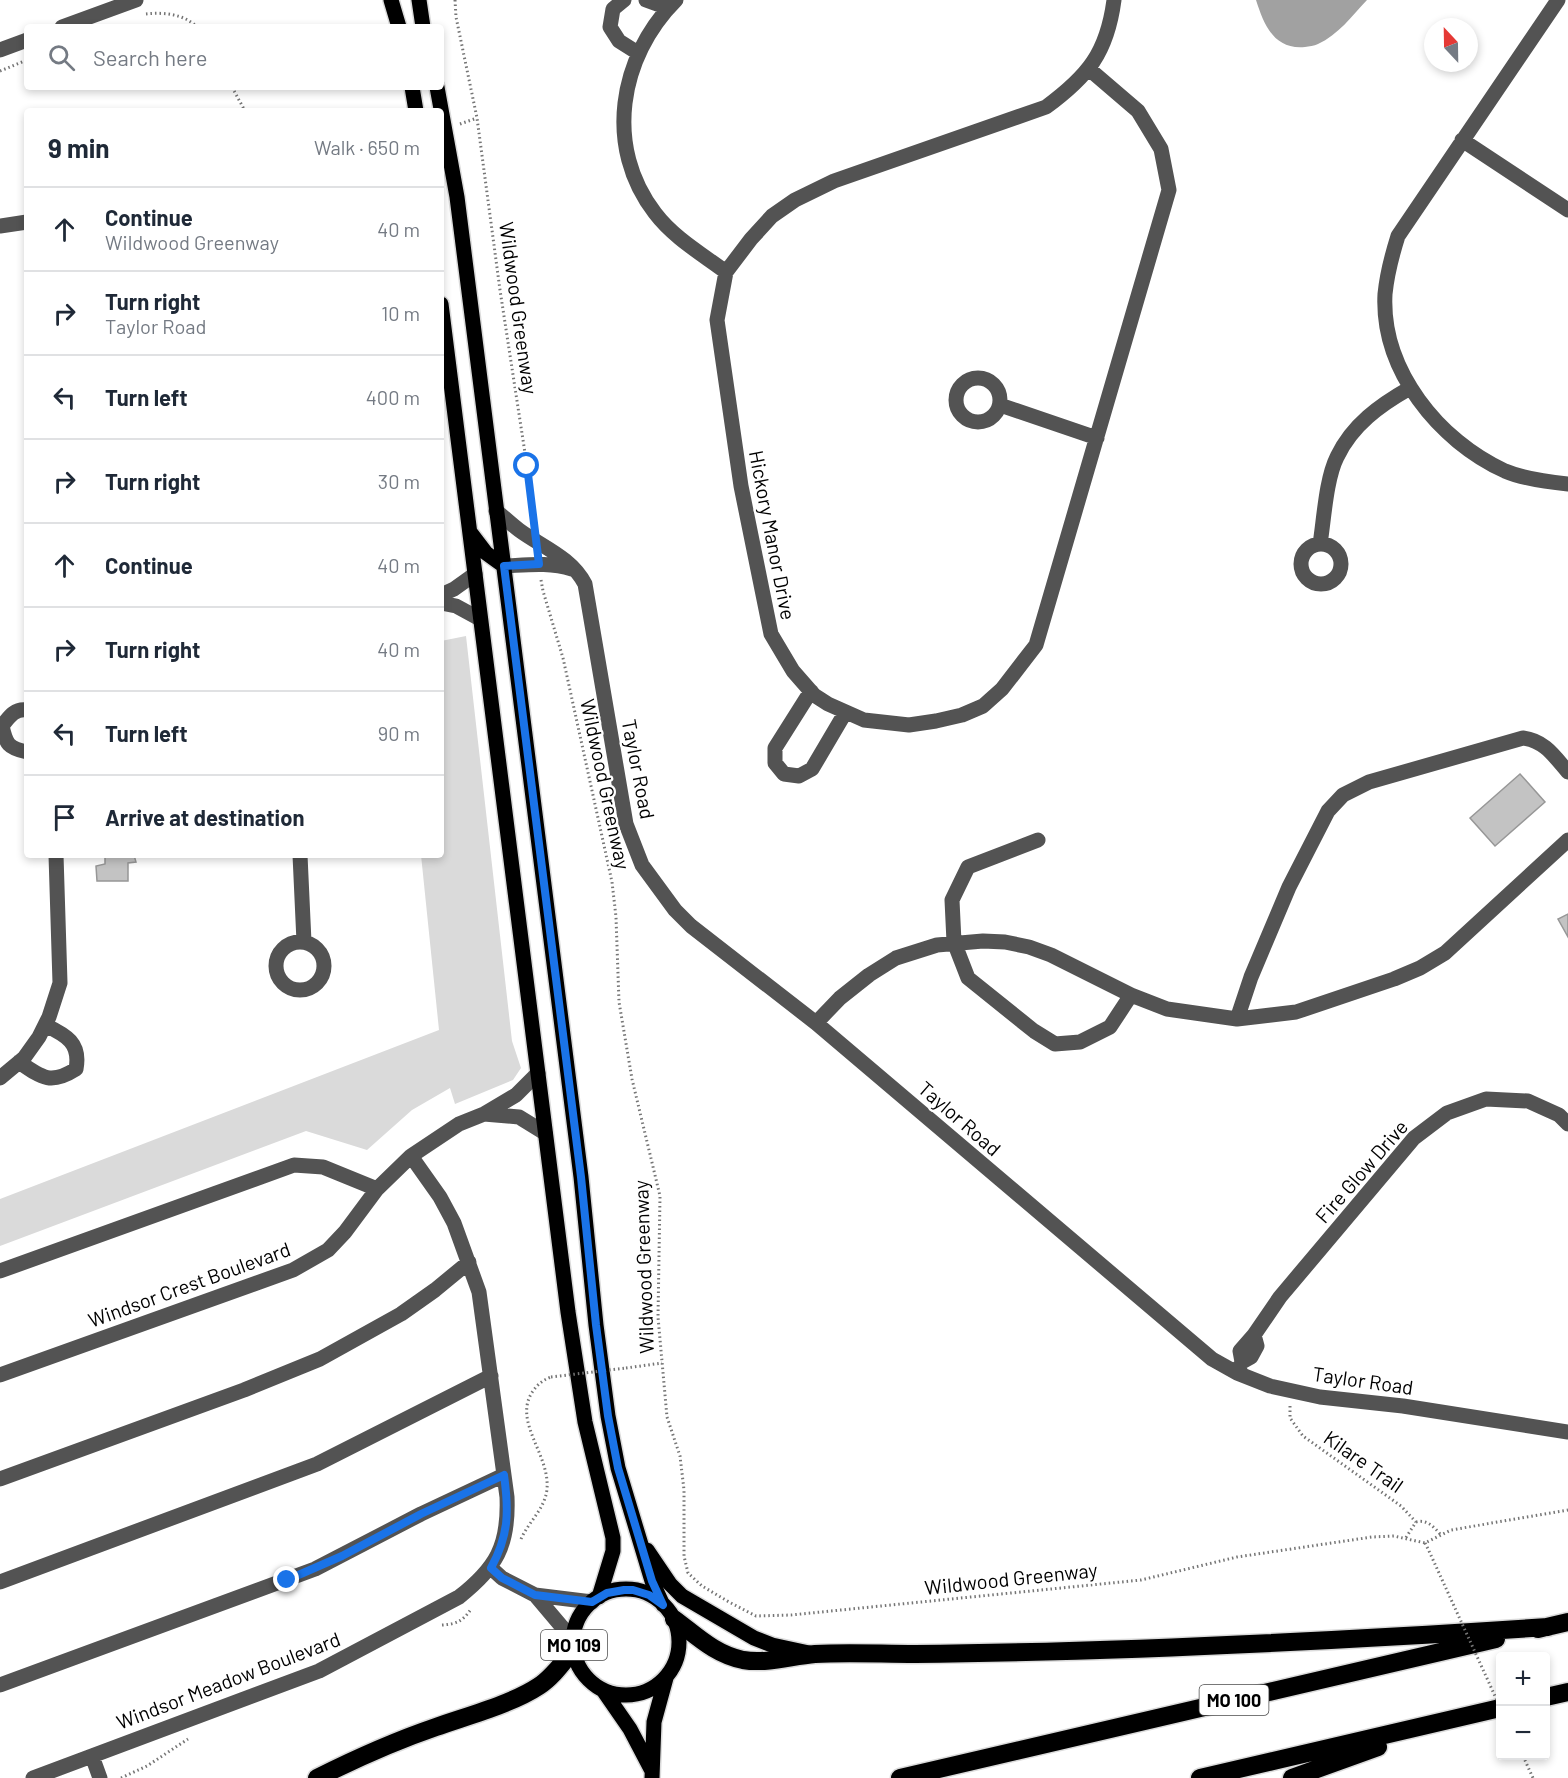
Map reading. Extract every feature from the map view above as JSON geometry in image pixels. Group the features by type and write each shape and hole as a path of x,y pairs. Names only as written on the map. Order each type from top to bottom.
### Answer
{"highway":[{"path":"669,1612 707,1646 727,1656 767,1661 814,1654 962,1654 1255,1646 1548,1627"},
{"name":"MO 100","path":"900,1778 1568,1622"},
{"path":"317,1778 423,1731 529,1692 555,1672 574,1645"},
{"path":"1550,1696 1568,1692"},
{"path":"1200,1778 1496,1709"},
{"path":"1292,1778 1385,1744 1415,1728"}],"main road":[{"path":"391,0 398,24"},
{"path":"419,0 423,24"},
{"path":"412,90 416,108"},
{"name":"MO 109","path":"438,90 441,108"},
{"name":"MO 109","path":"444,126 457,197 504,566 582,1188 608,1416 618,1468 652,1581 679,1636 678,1653 672,1669 666,1676 654,1722 652,1773"},
{"name":"MO 109","path":"444,327 578,1379 585,1422 613,1538 613,1551 595,1600 577,1623 574,1645 583,1673 603,1690 630,1729 652,1773"},
{"path":"470,531 486,553 504,566"},
{"path":"640,1538 670,1584 682,1596 754,1638 772,1645 814,1654"},
{"path":"595,1600 615,1591 633,1590 649,1595 669,1612"},
{"path":"603,1690 620,1695 637,1694 653,1688 666,1676"}],"street":[{"path":"70,24 136,0"},
{"path":"624,0 613,9 610,27 619,41 638,53"},
{"path":"646,0 672,4 638,53 624,110 624,138 632,166 641,189 655,212 672,231 726,272"},
{"name":"Hickory Manor Drive","path":"1089,69 1138,111 1161,149 1169,190 1035,645 1002,689 983,706 962,715 909,726 864,720 828,704 811,691 793,671 771,634 741,486 717,320 726,272 772,216 795,200 834,181 1046,107 1067,91 1089,69 1102,46 1111,21 1114,0"},
{"path":"1558,0 1398,236 1389,268 1385,295 1387,324 1394,352 1410,388 1437,422 1458,443 1507,471 1538,480 1568,484"},
{"path":"0,50 24,41"},
{"path":"1462,140 1568,210"},
{"path":"0,226 24,222"},
{"path":"1320,544 1336,458 1344,444 1364,418 1410,388"},
{"path":"1000,405 1097,438"},
{"name":"Taylor Road","path":"496,511 519,530 552,549 575,570 585,584 626,824 642,865 691,926 816,1023 1212,1359 1239,1368 1270,1386 1320,1397 1403,1406 1568,1432"},
{"path":"504,566 539,564 575,570"},
{"path":"444,594 475,574"},
{"path":"444,604 456,606 480,619"},
{"path":"811,691 775,748 775,763 784,774 799,776 812,769 845,713"},
{"path":"24,710 11,714 2,726 5,741 14,749 24,751"},
{"path":"1237,1019 1251,977 1289,887 1328,811 1343,795 1369,782 1523,738 1545,745 1568,772"},
{"path":"1038,840 1004,851 968,867 952,900 954,942 968,978 1034,1031 1055,1044 1080,1042 1110,1027 1131,995"},
{"path":"816,1023 840,998 868,975 896,958 954,942 1005,942 1029,947 1051,955 1131,995 1167,1009 1237,1019 1296,1012 1420,968 1445,953 1568,840"},
{"path":"0,1078 19,1062 45,1025 60,983 56,858"},
{"path":"300,858 304,942"},
{"path":"19,1062 49,1079 64,1077 76,1069 79,1057 74,1044 63,1034 45,1025"},
{"name":"Windsor Crest Boulevard","path":"0,1375 293,1270 328,1250 345,1232 377,1189 411,1156 459,1124 484,1114 516,1095 538,1073"},
{"name":"Fire Glow Drive","path":"1239,1368 1240,1350 1254,1335 1280,1298 1414,1138 1447,1113 1486,1099 1528,1101 1559,1115 1568,1124"},
{"name":"Windsor Crest Boulevard","path":"484,1114 519,1117 545,1133"},
{"name":"Windsor Meadow Boulevard","path":"33,1778 340,1661 459,1598 491,1568 504,1538 508,1517 479,1293 454,1223 440,1197 411,1156"},
{"path":"0,1270 294,1165 323,1167 377,1189"},
{"path":"0,1479 244,1390 320,1359 401,1314 469,1262"},
{"path":"0,1582 318,1464 491,1376"},
{"path":"0,1685 315,1569 421,1514 504,1475"},
{"path":"491,1568 502,1578 535,1595 595,1600"},
{"path":"535,1595 574,1645"},
{"path":"92,1756 100,1778"}],"path":[{"name":"Wildwood Greenway","path":"455,0 456,18 477,117 501,300 527,466 535,540"},
{"path":"144,14 161,12 176,15 192,24"},
{"path":"0,71 24,61"},
{"path":"234,90 243,108"},
{"path":"460,124 477,117"},
{"name":"Wildwood Greenway","path":"539,564 543,591 563,658 612,882 616,917 619,1002 632,1079 660,1196 658,1293 662,1363 667,1417 680,1456 684,1490 684,1556 688,1573 702,1586 756,1616 791,1615 1141,1580 1237,1557 1372,1537 1394,1536 1425,1543"},
{"path":"519,1544 526,1527 545,1501 547,1489 541,1454 527,1423 526,1404 537,1385 551,1377 662,1363"},
{"name":"Kilare Trail","path":"1290,1407 1290,1418 1303,1436 1401,1506 1416,1522 1427,1522 1441,1535"},
{"path":"1499,1706 1425,1543 1451,1530 1568,1510"},
{"path":"1405,1539 1416,1522"},
{"path":"1525,1760 1533,1778"}],"shaded area":[{"path":"1256,0 1367,0 1332,36 1316,45 1294,47 1278,40 1272,34"},
{"path":"466,636 512,1041 521,1068 513,1080 455,1104 450,1088 412,1110 367,1150 306,1131 0,1246 0,1199 439,1030 421,858 444,858 444,640"}],"building":[{"path":"1520,774 1545,802 1495,846 1470,818"},
{"path":"105,858 135,858 136,862 128,863 128,881 97,881 96,866 105,864"},
{"path":"1568,914 1568,937 1558,919"}],"route":[{"path":"287,1580 342,1556 421,1514 504,1475 508,1517 504,1538 491,1568 502,1578 535,1595 592,1602 607,1593 633,1590 657,1599 663,1605 652,1581 618,1468 608,1416 596,1325 589,1240 504,566 539,564 527,466"}]}
